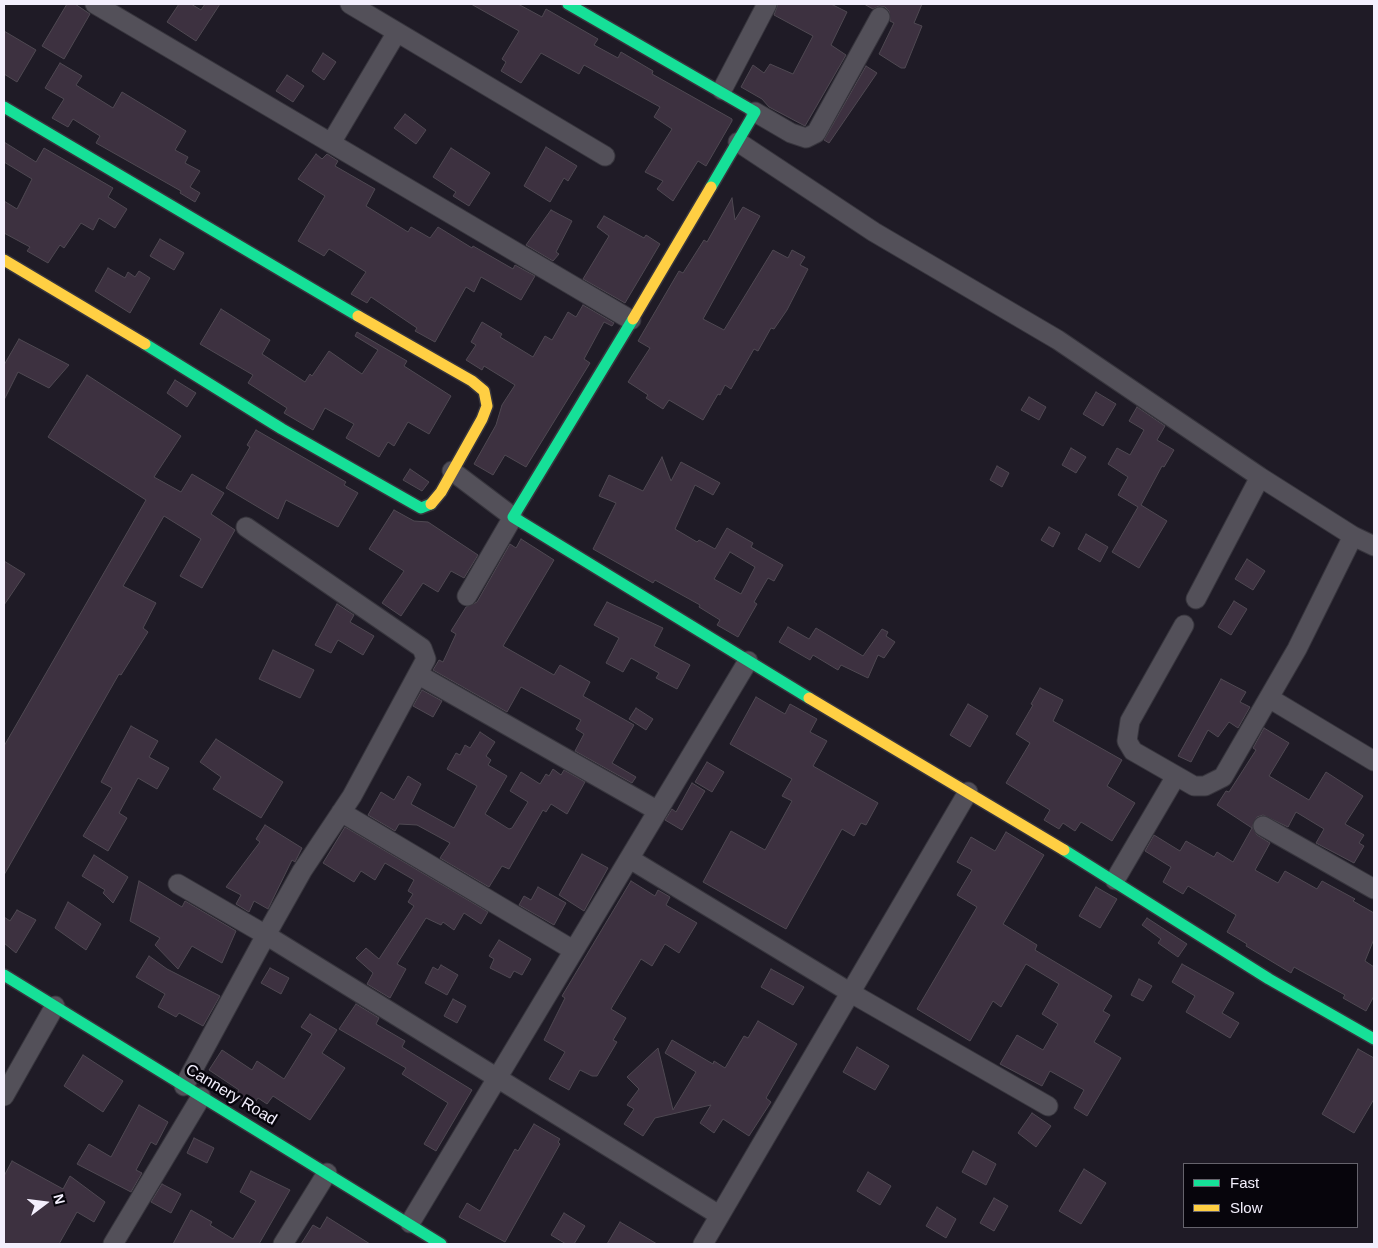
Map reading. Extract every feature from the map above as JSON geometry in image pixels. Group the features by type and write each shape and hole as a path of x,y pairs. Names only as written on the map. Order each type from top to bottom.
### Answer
{"street":[{"path":"95,4 631,320"},
{"path":"350,4 605,156"},
{"path":"568,4 591,10 755,112 791,133 806,138 816,133 880,17"},
{"path":"722,90 767,4"},
{"path":"331,143 397,32"},
{"path":"4,107 147,190 241,248 472,381 484,391 487,406 482,419 432,504 424,508 416,506 282,429 161,353 4,260"},
{"path":"467,596 595,384 755,112"},
{"path":"738,142 874,232 1058,340 1260,477 1353,536 1374,546"},
{"path":"452,471 513,517 748,661 1115,880 1268,979 1374,1039"},
{"path":"1196,599 1260,477"},
{"path":"184,1086 302,871 341,812 419,675 426,659 422,648 246,527"},
{"path":"1184,625 1127,730 1127,741 1133,751 1176,776 1194,786 1205,786 1223,777 1297,650 1353,536"},
{"path":"410,1223 498,1080 573,950 630,859 748,661"},
{"path":"419,675 658,811"},
{"path":"1269,698 1374,761"},
{"path":"1115,880 1176,776"},
{"path":"703,1244 968,792"},
{"path":"341,812 573,950"},
{"path":"1263,826 1374,888"},
{"path":"630,859 851,993 1048,1106"},
{"path":"178,884 266,935 719,1216"},
{"name":"Cannery Road","path":"4,975 410,1223 441,1244"},
{"path":"4,1096 55,1006"},
{"path":"113,1244 201,1097"},
{"path":"283,1244 327,1173"}],"building":[{"path":"67,4 75,4 90,14 64,59 42,46"},
{"path":"179,4 191,4 201,10 205,4 220,4 196,41 167,22"},
{"path":"471,4 518,4 542,17 546,9 598,39 594,45 618,58 621,52 653,71 652,74 732,119 732,121 706,166 698,161 673,201 657,189 663,181 645,172 672,129 654,117 660,107 584,65 579,74 541,53 521,83 501,71 506,62 502,59 519,31"},
{"path":"778,4 831,4 847,12 831,45 846,55 805,126 769,107 762,99 741,87 753,65 764,73 770,64 793,74 813,36 774,15"},
{"path":"864,4 922,4 914,23 922,26 905,68 901,68 879,54 894,23 890,21 889,11 885,7 879,6 873,9"},
{"path":"4,31 36,50 17,82 4,74"},
{"path":"323,53 336,62 324,80 312,71"},
{"path":"60,63 82,76 76,85 113,108 122,92 186,131 175,150 188,157 185,163 200,171 190,187 200,193 195,202 180,193 181,191 96,143 100,136 73,119 68,127 52,118 64,99 45,88"},
{"path":"866,66 877,73 829,143 824,140"},
{"path":"287,75 304,86 293,102 276,91"},
{"path":"405,114 426,130 416,144 394,128"},
{"path":"4,142 36,162 44,148 113,188 108,197 127,209 115,228 99,218 93,230 81,223 64,248 60,245 48,263 27,251 30,247 4,233 4,201 17,209 32,179 4,162"},
{"path":"546,147 577,166 568,181 564,178 550,202 524,186"},
{"path":"451,148 490,173 469,206 453,196 456,192 433,177"},
{"path":"316,154 322,159 327,154 338,161 335,166 375,189 366,206 408,232 411,227 430,238 438,227 472,248 473,246 513,269 515,265 535,276 521,300 481,277 474,292 466,287 435,342 415,331 417,328 371,297 367,303 351,294 366,272 329,249 324,256 298,241 325,196 298,179"},
{"path":"732,198 735,220 743,207 760,216 703,319 724,330 773,250 788,258 792,250 805,257 800,265 808,269 787,310 774,329 771,328 758,351 754,349 731,389 725,385 703,420 669,400 663,409 646,398 648,395 628,382 650,348 638,341 679,271 683,273 704,240 707,242"},
{"path":"551,210 572,221 556,252 559,254 553,261 526,245"},
{"path":"604,216 644,238 646,235 660,244 625,303 583,279 609,236 597,227"},
{"path":"160,239 184,253 174,270 150,256"},
{"path":"108,268 125,278 128,272 135,277 139,271 150,278 130,313 95,291"},
{"path":"583,305 614,323 612,326 604,322 584,359 590,363 526,467 505,455 493,475 474,464 496,425 502,405 515,385 484,366 482,370 466,360 476,345 471,342 482,322 502,334 500,337 533,357 545,336 552,340 568,312 576,317"},
{"path":"221,309 270,340 262,354 305,382 310,374 312,376 329,351 362,374 378,350 355,336 357,332 407,361 404,366 451,396 429,434 408,422 394,446 388,442 379,457 346,438 354,424 325,408 313,430 284,413 287,408 248,383 253,375 200,344"},
{"path":"19,339 69,365 49,388 18,372 4,400 4,365"},
{"path":"87,375 181,436 154,477 181,492 192,474 224,493 211,514 235,530 202,588 180,576 201,539 164,516 123,586 156,603 143,628 148,632 121,675 119,674 4,875 4,746 146,500 48,437"},
{"path":"175,380 196,393 187,407 167,393"},
{"path":"1096,392 1116,404 1103,426 1083,414"},
{"path":"1029,397 1046,407 1039,420 1021,410"},
{"path":"1137,407 1165,426 1157,440 1174,450 1164,467 1162,466 1141,505 1167,521 1139,568 1112,552 1138,507 1118,495 1128,477 1108,464 1117,448 1130,455 1144,430 1129,421"},
{"path":"256,430 346,482 344,485 358,493 338,527 286,500 278,519 226,488 250,447 247,445"},
{"path":"1071,448 1086,457 1076,473 1062,465"},
{"path":"662,457 671,481 681,462 720,483 713,495 695,485 675,529 697,542 699,540 715,549 727,528 753,543 751,547 783,565 774,581 768,578 754,602 757,604 738,637 717,625 720,620 699,607 700,605 655,580 653,583 593,549 616,503 599,496 609,475 643,491","holes":["730,552 755,567 741,594 714,579"]},
{"path":"997,466 1009,473 1002,487 990,480"},
{"path":"410,469 429,482 422,491 403,480"},
{"path":"394,510 414,521 428,522 478,555 464,578 451,571 438,592 423,583 401,616 382,603 404,571 369,549"},
{"path":"1049,527 1060,533 1053,547 1041,540"},
{"path":"1086,534 1108,547 1100,562 1078,549"},
{"path":"521,539 554,560 503,646 554,675 560,665 590,682 583,696 634,725 612,763 636,777 632,783 575,751 584,734 576,729 581,720 521,687 507,712 433,670 439,660 443,662 456,634 451,631 466,607 477,602 510,544 516,548"},
{"path":"1247,559 1265,571 1253,590 1235,579"},
{"path":"4,561 25,574 4,605"},
{"path":"1234,601 1247,609 1231,635 1218,627"},
{"path":"607,602 663,628 654,646 690,665 677,689 656,678 659,673 631,658 623,672 606,663 619,638 594,625"},
{"path":"337,604 354,615 350,622 374,636 363,655 338,640 331,653 315,645"},
{"path":"788,627 809,639 816,628 863,656 882,629 888,632 886,636 895,642 884,658 878,655 868,678 841,665 838,670 813,655 810,660 779,642"},
{"path":"273,650 314,670 300,698 259,679"},
{"path":"1221,679 1246,692 1240,702 1250,707 1238,728 1229,722 1218,737 1208,730 1191,762 1178,756"},
{"path":"1040,688 1063,700 1053,721 1122,760 1107,786 1135,803 1112,841 1081,822 1075,831 1063,823 1059,829 1044,820 1050,810 1006,783 1030,743 1016,734 1033,705 1031,704"},
{"path":"422,690 442,701 433,717 413,706"},
{"path":"756,697 785,714 790,704 817,719 810,732 827,741 813,766 878,803 866,825 861,823 854,836 842,829 786,929 703,882 731,831 765,850 792,801 782,796 792,779 730,744"},
{"path":"968,704 988,716 970,747 950,735"},
{"path":"636,708 653,719 646,730 629,719"},
{"path":"131,726 158,741 149,757 169,768 157,789 138,778 119,813 127,818 108,851 83,836 112,788 101,782"},
{"path":"1264,728 1289,743 1269,776 1309,800 1326,772 1363,796 1345,824 1364,835 1359,843 1364,846 1354,863 1316,843 1324,829 1296,812 1288,827 1263,815 1257,817 1252,827 1257,835 1270,843 1255,870 1278,883 1285,871 1317,889 1322,881 1355,899 1353,901 1374,913 1374,939 1365,961 1374,967 1374,996 1366,1011 1343,998 1345,995 1294,967 1291,973 1246,946 1247,944 1227,932 1236,915 1188,886 1183,894 1163,882 1171,867 1145,851 1154,835 1180,851 1186,841 1214,857 1217,852 1233,862 1252,828 1217,805 1226,791 1229,792 1256,750 1253,748"},
{"path":"480,732 495,742 486,756 491,760 488,765 507,776 485,814 509,829 512,828 528,802 510,791 521,772 540,784 546,774 549,776 553,769 561,775 564,770 585,782 567,814 551,804 546,812 543,810 509,869 502,866 489,887 440,858 450,843 417,825 399,824 395,831 368,815 381,792 394,800 408,776 421,784 411,804 454,828 477,786 447,769 456,753 460,755 465,745 470,748"},
{"path":"216,739 283,782 261,818 213,789 221,777 200,762"},
{"path":"707,762 724,772 712,792 695,782"},
{"path":"692,783 705,791 682,830 665,820 672,809 676,812"},
{"path":"265,825 302,848 295,862 292,860 268,909 254,901 249,912 236,904 241,895 226,887 260,842 256,839"},
{"path":"345,827 488,912 481,924 464,913 454,930 443,922 441,925 426,918 397,964 406,969 390,998 367,984 373,973 356,958 366,948 379,959 414,906 408,902 413,894 408,891 414,880 385,863 375,880 361,871 354,882 323,863"},
{"path":"1006,832 1044,855 1003,924 1037,945 1035,950 1112,996 1103,1011 1110,1015 1094,1042 1121,1058 1087,1116 1074,1108 1084,1090 1050,1071 1042,1086 1000,1064 1017,1035 1043,1050 1058,1024 1042,1014 1059,984 1026,964 1001,1007 993,1001 970,1041 917,1009 977,907 957,895 972,870 957,862 971,837 995,851"},
{"path":"582,854 608,868 584,911 559,895"},
{"path":"94,855 128,877 113,903 103,893 105,890 82,876"},
{"path":"139,881 182,907 185,901 236,931 222,963 192,946 178,969 155,945 160,938 130,921"},
{"path":"631,881 655,896 658,890 670,897 666,905 697,923 679,953 665,944 652,966 641,959 611,1009 626,1018 613,1040 617,1042 597,1076 592,1076 580,1070 569,1090 549,1079 565,1052 544,1040 565,998 562,996"},
{"path":"538,887 566,903 554,925 519,905 524,896 531,900"},
{"path":"1096,887 1117,899 1100,928 1079,916"},
{"path":"68,902 101,924 86,950 55,928"},
{"path":"17,910 36,920 16,953 4,943 4,917 10,921"},
{"path":"1147,918 1187,944 1178,957 1158,943 1161,939 1142,925"},
{"path":"499,940 531,959 522,975 514,971 510,978 490,968 494,959 489,956"},
{"path":"149,956 167,969 220,996 203,1026 179,1013 176,1017 158,1007 165,994 136,977"},
{"path":"1182,964 1234,993 1222,1013 1239,1023 1230,1038 1186,1012 1195,996 1172,982"},
{"path":"441,965 458,975 447,995 425,983 433,967 438,970"},
{"path":"270,968 289,978 281,994 261,983"},
{"path":"771,969 804,987 793,1005 761,987"},
{"path":"1139,979 1152,986 1143,1001 1131,995"},
{"path":"453,999 466,1006 457,1023 444,1016"},
{"path":"356,1004 379,1018 376,1024 405,1041 402,1047 472,1090 436,1151 424,1144 448,1103 402,1074 406,1068 339,1029"},
{"path":"310,1014 337,1030 322,1053 345,1068 310,1120 273,1096 267,1104 258,1098 252,1107 235,1096 239,1090 209,1070 222,1050 252,1070 257,1061 284,1079 312,1034 301,1027"},
{"path":"758,1021 797,1044 766,1098 771,1102 749,1136 723,1119 714,1133 700,1123 711,1105 655,1118 643,1136 624,1124 634,1109 627,1105 639,1089 627,1077 658,1048 673,1110 696,1072 665,1053 672,1040 713,1064 714,1061 725,1068 744,1036 748,1038"},
{"path":"857,1047 889,1066 875,1090 843,1072"},
{"path":"1358,1049 1374,1058 1374,1099 1354,1133 1322,1114"},
{"path":"83,1055 123,1081 103,1112 64,1086"},
{"path":"139,1105 168,1122 156,1145 151,1142 136,1170 142,1173 131,1192 77,1164 89,1144 111,1157"},
{"path":"1032,1113 1051,1126 1036,1147 1018,1133"},
{"path":"534,1124 560,1139 558,1142 560,1144 505,1242 459,1217 467,1203 480,1211 515,1149 518,1151"},
{"path":"194,1138 214,1148 207,1163 187,1153"},
{"path":"973,1151 996,1164 986,1185 962,1172"},
{"path":"12,1161 63,1189 70,1176 105,1202 94,1222 77,1212 59,1244 4,1244 4,1176"},
{"path":"1084,1169 1106,1183 1081,1224 1059,1211"},
{"path":"251,1171 290,1190 259,1244 173,1244 191,1210 212,1222 210,1225 233,1239 256,1201 240,1192"},
{"path":"868,1172 891,1186 880,1205 857,1191"},
{"path":"162,1184 181,1194 171,1213 151,1202"},
{"path":"994,1198 1008,1206 994,1231 980,1223"},
{"path":"937,1207 956,1219 946,1238 926,1226"},
{"path":"564,1213 585,1226 574,1244 566,1244 551,1235"},
{"path":"327,1217 370,1244 301,1244 313,1225 320,1229"},
{"path":"620,1222 657,1244 607,1244"}],"traffic: fast":[{"path":"568,4 755,112 711,187"},
{"path":"4,107 358,316"},
{"path":"633,319 513,517 809,698"},
{"path":"145,344 282,429 421,508 431,504"},
{"path":"1064,850 1269,979 1374,1039"},
{"path":"4,975 441,1244"}],"traffic: slow":[{"path":"633,319 711,187"},
{"path":"4,260 145,344"},
{"path":"358,316 472,381 484,391 487,406 482,419 441,492 431,504"},
{"path":"809,698 1064,850"}]}
